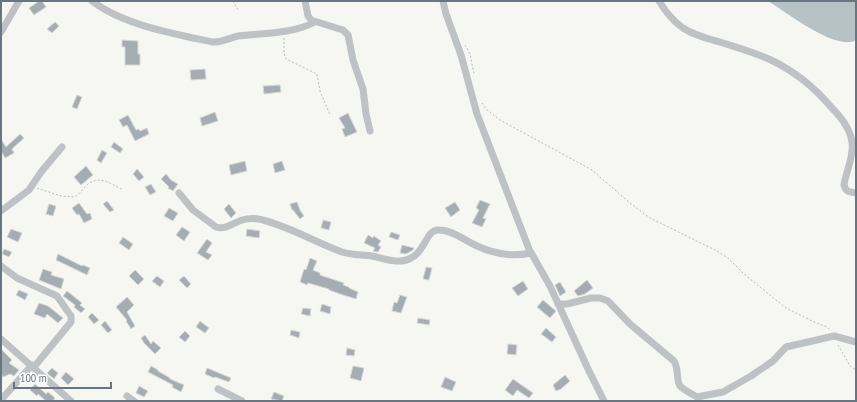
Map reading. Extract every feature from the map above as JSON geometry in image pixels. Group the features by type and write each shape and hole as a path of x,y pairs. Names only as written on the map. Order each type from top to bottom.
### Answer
{"street":[{"path":"1,32 19,1"},
{"path":"92,1 102,8 136,24 213,42 218,42 237,36 284,31 306,26 315,22"},
{"path":"305,1 308,16 315,22 343,30 348,35 353,60 363,89 370,131"},
{"path":"443,1 446,14 464,65 477,114 531,253 550,286 588,371 604,401"},
{"path":"659,1 670,16 692,34 745,50 774,61 798,76 825,100 842,119 852,140 853,144 851,157 844,185 848,192 856,193"},
{"path":"1,211 23,195 32,186 41,172 62,147"},
{"path":"179,193 192,210 216,227 227,227 242,220 257,218 341,251 389,260 403,260 416,256 430,234 436,230 447,231 483,249 502,255 519,256 531,253"},
{"path":"1,266 17,278 57,296 71,316 71,322 1,400"},
{"path":"558,304 568,304 591,298 600,298 608,301 630,324 674,361 678,369 681,387 697,397 722,392 751,376 768,364 786,347 834,336 856,342"},
{"path":"1,339 71,401"},
{"path":"218,389 242,401"},
{"path":"127,396 134,401"}],"path":[{"path":"233,1 238,10"},
{"path":"284,31 284,56 286,59 316,73 320,91 330,115"},
{"path":"462,41 470,54 474,75"},
{"path":"480,101 487,110 500,120 592,170 650,218 670,229 705,244 728,258 744,274 786,308 827,327 834,336 842,354 850,366 856,370"},
{"path":"32,186 61,196 74,197 90,182 96,180 102,180 123,190"}],"shaded area":[{"path":"768,1 856,1 856,40 848,42 837,41 825,36"}],"building":[{"path":"39,1 42,1 46,7 34,15 29,8"},
{"path":"55,22 59,26 52,33 47,29"},
{"path":"122,40 138,41 140,65 125,65 125,47 122,47"},
{"path":"205,69 206,79 191,80 190,70"},
{"path":"280,85 281,92 264,94 263,86"},
{"path":"77,95 82,97 77,109 72,107"},
{"path":"215,112 218,121 202,126 200,118"},
{"path":"348,113 357,132 345,137 342,129 345,128 339,118"},
{"path":"128,115 136,130 139,129 140,131 147,128 149,134 135,141 127,125 123,127 119,120"},
{"path":"20,134 24,138 12,149 14,153 5,158 1,151 1,139 6,147"},
{"path":"114,142 123,149 120,153 111,147"},
{"path":"102,150 107,153 101,163 97,160"},
{"path":"245,161 247,171 231,175 229,165"},
{"path":"282,161 285,170 275,173 273,164"},
{"path":"86,166 93,175 81,185 74,177"},
{"path":"137,169 144,177 139,181 133,174"},
{"path":"166,174 171,180 178,184 173,191 168,188 169,187 161,179"},
{"path":"151,184 156,192 150,195 145,187"},
{"path":"480,200 490,204 483,218 486,219 482,227 472,223 479,210 476,208"},
{"path":"107,201 114,210 110,212 103,204"},
{"path":"297,202 304,216 300,219 292,210 290,204"},
{"path":"455,202 460,210 451,217 445,208"},
{"path":"79,203 87,214 90,213 92,219 84,223 79,214 77,215 72,208"},
{"path":"49,204 56,206 53,216 46,214"},
{"path":"229,204 236,213 231,218 224,209"},
{"path":"169,208 178,213 173,221 164,216"},
{"path":"323,220 331,222 329,230 321,228"},
{"path":"182,227 190,232 184,241 176,235"},
{"path":"11,229 22,233 18,242 7,237"},
{"path":"247,229 260,231 259,238 246,236"},
{"path":"391,232 400,235 398,240 389,237"},
{"path":"368,235 373,238 374,236 381,241 378,245 381,247 378,252 373,251 375,248 364,243"},
{"path":"123,237 133,244 129,250 119,243"},
{"path":"207,239 212,243 206,252 212,255 208,260 197,253"},
{"path":"402,245 414,248 406,254 400,253"},
{"path":"4,249 12,252 9,257 2,254"},
{"path":"58,254 82,266 83,265 90,268 87,275 56,260"},
{"path":"310,258 317,261 313,270 320,273 320,275 344,283 343,285 358,292 356,299 329,289 308,283 307,285 300,282 304,269 306,270"},
{"path":"426,267 432,268 429,280 423,279"},
{"path":"43,269 52,272 51,275 64,279 61,289 39,280"},
{"path":"135,270 144,279 138,285 129,276"},
{"path":"157,276 164,281 160,287 152,281"},
{"path":"184,276 191,284 187,288 179,280"},
{"path":"587,280 593,288 585,294 578,296 574,291"},
{"path":"523,281 528,289 518,296 512,288"},
{"path":"560,282 566,292 560,296 555,285"},
{"path":"19,290 28,294 25,300 16,295"},
{"path":"67,291 82,303 80,305 85,309 81,313 74,307 75,305 63,296"},
{"path":"400,295 407,297 401,313 392,311 394,302 397,303"},
{"path":"127,297 134,305 127,312 135,326 131,329 126,321 127,320 116,307"},
{"path":"543,300 556,311 550,318 537,307"},
{"path":"39,303 48,306 63,318 58,323 47,314 45,318 34,314"},
{"path":"322,304 331,307 330,314 320,311"},
{"path":"303,308 311,309 310,316 301,314"},
{"path":"92,313 99,320 94,324 88,317"},
{"path":"418,318 430,320 429,325 417,323"},
{"path":"105,321 112,330 108,333 101,325"},
{"path":"200,321 209,328 205,333 196,327"},
{"path":"546,328 556,337 552,342 541,334"},
{"path":"291,330 300,332 299,338 290,335"},
{"path":"185,331 190,336 185,342 179,337"},
{"path":"145,335 151,344 153,341 161,348 155,354 141,338"},
{"path":"508,344 517,345 516,355 507,354"},
{"path":"347,348 355,350 354,356 346,355"},
{"path":"1,349 12,360 9,363 19,370 14,376 10,374 3,377 1,373"},
{"path":"151,366 170,379 184,385 181,392 172,387 173,385 148,372"},
{"path":"353,366 364,368 361,381 350,378"},
{"path":"52,368 58,373 54,379 47,373"},
{"path":"207,368 231,378 229,382 205,374"},
{"path":"66,372 74,379 68,385 61,378"},
{"path":"565,375 570,381 561,389 556,391 553,385"},
{"path":"445,377 456,382 452,391 441,387"},
{"path":"513,379 533,393 529,398 517,390 513,396 505,390"},
{"path":"35,384 46,394 48,392 55,398 53,401 46,401 38,394 37,396 30,390"},
{"path":"139,386 148,391 144,397 136,393"},
{"path":"274,392 284,396 282,401 271,399"}]}
